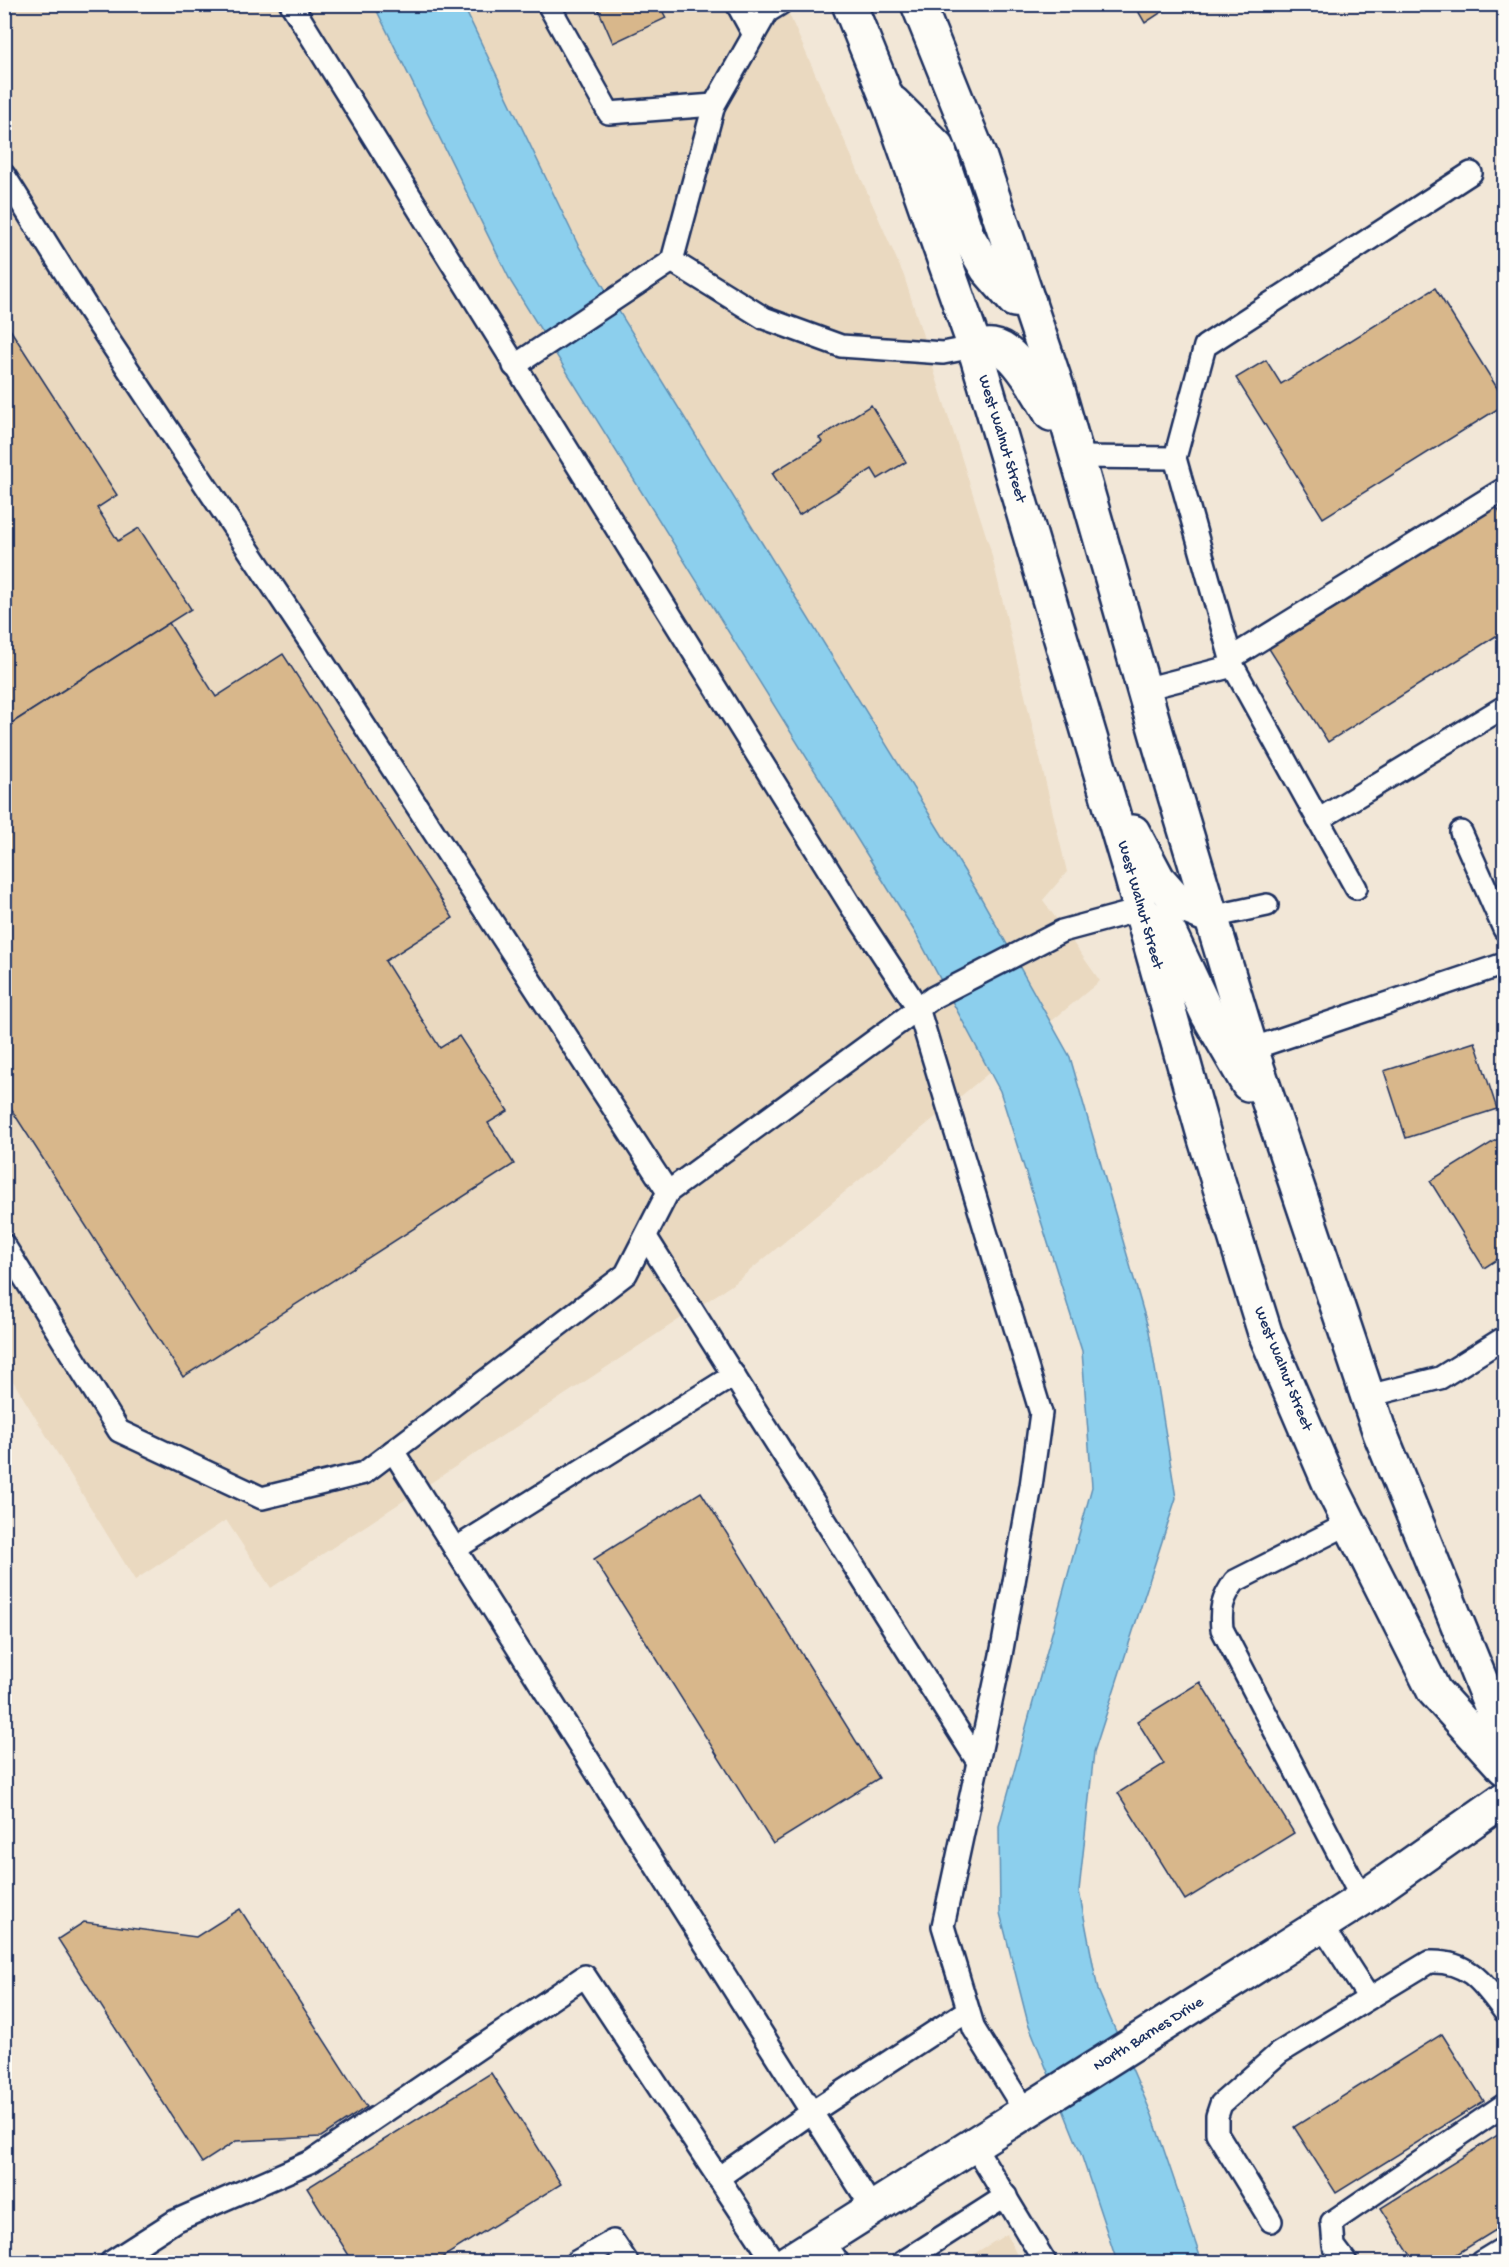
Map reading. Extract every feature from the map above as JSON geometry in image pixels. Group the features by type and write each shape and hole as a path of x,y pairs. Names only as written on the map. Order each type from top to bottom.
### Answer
{"main road":[{"name":"West Walnut Street","path":"849,4 887,98 974,347 1084,717 1205,1139 1265,1333 1329,1482 1434,1691 1504,1768"},
{"path":"918,4 980,158 1058,390 1211,917 1283,1146 1380,1433 1504,1738"},
{"path":"887,98 938,148 967,235 987,269 1014,300 1029,302"},
{"path":"974,347 994,346 1011,356 1029,376 1077,457"},
{"path":"1084,717 1110,749 1135,838 1158,879 1181,905 1211,917"},
{"path":"1140,910 1170,934 1208,1015 1283,1146"},
{"name":"North Barnes Drive","path":"788,2262 830,2251 873,2209 1322,1925 1504,1799"}],"lane":[{"path":"291,4 523,360 873,942 926,1002 1041,1413 1031,1485 1001,1655 944,1926 974,2029 1031,2109"},
{"path":"548,4 609,112 714,105"},
{"path":"737,4 754,35"},
{"path":"523,360 672,261 714,105 767,12 780,4"},
{"path":"1356,888 1232,662 1174,458 1205,346 1471,173"},
{"path":"4,175 92,314 310,642 668,1192"},
{"path":"672,261 764,318 841,346 943,353 974,347"},
{"path":"1077,457 1174,458"},
{"path":"1144,689 1232,662 1503,494"},
{"path":"1318,820 1504,707"},
{"path":"1461,832 1504,929"},
{"path":"1211,917 1267,905"},
{"path":"4,1245 119,1431 262,1498 364,1473 626,1274 668,1192 926,1002 1062,931 1140,910"},
{"path":"1251,1049 1504,964"},
{"path":"646,1237 978,1761"},
{"path":"1368,1396 1440,1378 1504,1338"},
{"path":"454,1549 734,1375"},
{"path":"393,1451 873,2209"},
{"path":"1350,1523 1234,1581 1220,1610 1222,1629 1362,1899"},
{"path":"1322,1925 1369,1998"},
{"path":"1271,2221 1217,2133 1217,2116 1221,2104 1279,2053 1429,1962 1446,1961 1483,1982 1504,2011"},
{"path":"111,2262 175,2220 312,2162 585,1976 774,2262"},
{"path":"718,2178 812,2112 968,2010"},
{"path":"1346,2262 1334,2246 1332,2222 1504,2105"},
{"path":"974,2145 1045,2262"},
{"path":"903,2262 1006,2196"},
{"path":"576,2262 613,2241 627,2262"},
{"path":"1481,2262 1504,2248"}],"shaded area":[{"path":"5,5 785,5 904,276 990,548 1067,872 1043,900 1100,981 736,1282 271,1588 226,1520 135,1580 5,1368"},
{"path":"1007,2234 1020,2262 960,2262"}],"water":[{"path":"374,5 463,5 578,245 981,898 1070,1057 1149,1331 1176,1498 1094,1752 1079,1891 1098,1990 1152,2115 1202,2262 1117,2262 1081,2154 1028,2023 1000,1913 999,1826 1092,1487 1082,1351 1000,1091 915,932 511,282"}],"building":[{"path":"596,4 659,4 666,18 613,43"},
{"path":"1134,4 1174,4 1145,23"},
{"path":"1435,288 1504,399 1504,405 1323,518 1236,378 1266,360 1281,384"},
{"path":"4,320 117,495 97,508 118,541 139,528 191,609 4,728"},
{"path":"871,405 906,462 878,479 872,469 799,515 772,473 822,442 819,438"},
{"path":"1495,505 1504,519 1504,631 1328,742 1268,647"},
{"path":"169,623 216,697 283,654 453,918 385,961 440,1048 459,1036 508,1111 488,1123 514,1164 183,1377 4,1098 4,728"},
{"path":"1475,1042 1497,1109 1406,1138 1384,1071"},
{"path":"1504,1135 1504,1255 1484,1268 1430,1181"},
{"path":"701,1492 879,1778 773,1844 594,1559"},
{"path":"1200,1682 1294,1833 1185,1900 1118,1793 1164,1764 1137,1721"},
{"path":"240,1909 367,2107 321,2137 236,2141 202,2163 58,1939 84,1922 196,1937"},
{"path":"1442,2034 1484,2101 1336,2193 1294,2127"},
{"path":"491,2073 561,2184 435,2262 353,2262 307,2188"},
{"path":"1504,2131 1504,2225 1444,2262 1415,2262 1381,2208"}]}
